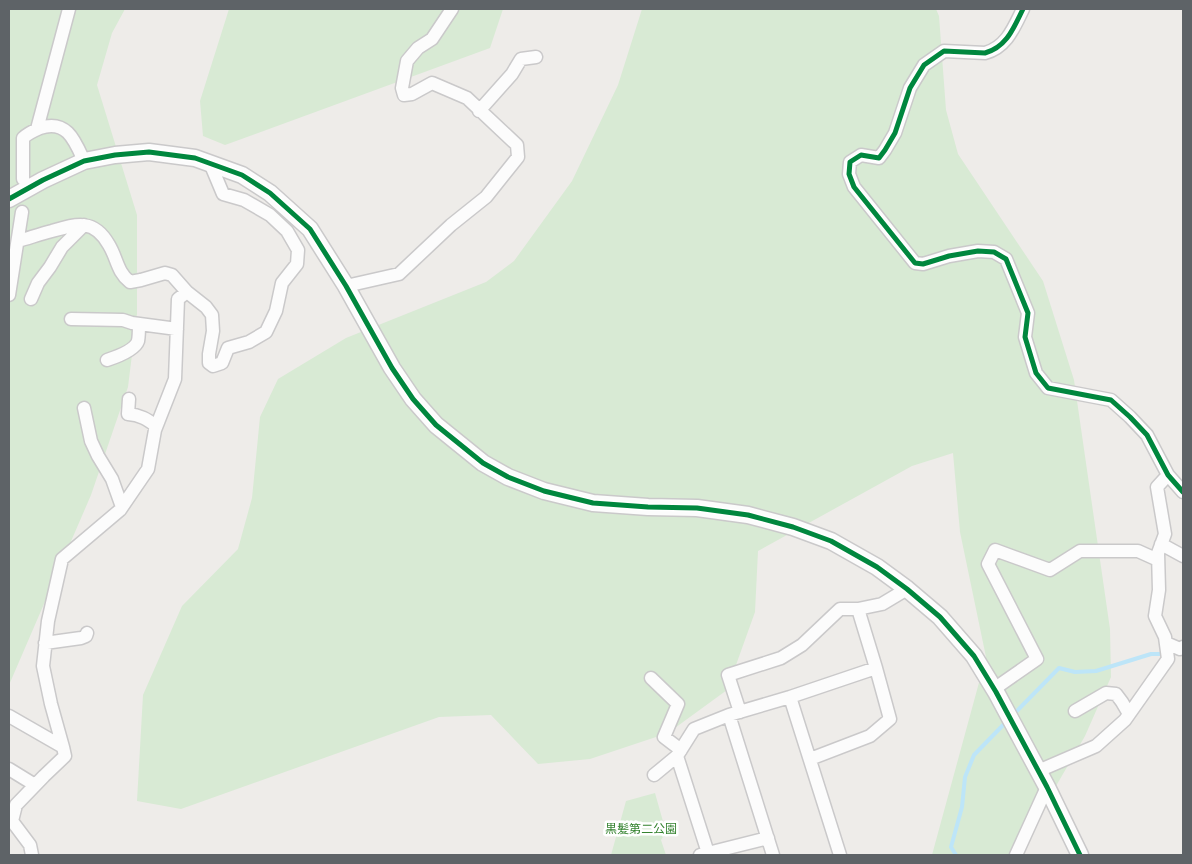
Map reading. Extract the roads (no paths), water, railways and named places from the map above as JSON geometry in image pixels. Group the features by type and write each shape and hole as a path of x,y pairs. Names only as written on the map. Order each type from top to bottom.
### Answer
{"street":[{"path":"37,129 69,9"},
{"path":"346,286 399,274 452,225 486,197 518,156 517,145 467,98 432,83 412,94 404,95 402,88 407,61 418,48 432,39 452,9"},
{"path":"1023,9 1010,37 991,52 944,51 924,65 910,88 895,133 885,150 879,158 861,156 850,162 849,174 854,187 915,263 923,264 949,256 978,251 994,252 1006,259 1028,313 1025,337 1036,373 1048,388 1110,400 1148,435 1168,475 1183,492"},
{"path":"479,110 512,74 521,59 536,57"},
{"path":"23,178 23,138 29,132 50,125 62,128 73,138 84,161"},
{"path":"9,199 43,180 84,161 149,152 195,158 242,175 270,193 310,229 346,286 392,368 413,399 436,425 483,462 508,477 544,491 593,503 706,510 748,515 793,527 832,541 877,567 907,588 940,616 974,656 995,690 1047,787 1080,855"},
{"path":"18,241 73,224 84,224 98,230 109,244 124,277 130,282 165,273 172,275 187,292 206,307 212,315 213,331 208,363 213,366 222,363 228,348 249,342 266,332 276,311 282,283 297,264 298,250 287,231 270,214 244,200 223,194 210,163"},
{"path":"9,295 22,212"},
{"path":"31,299 38,283 62,247 84,224"},
{"path":"32,855 30,845 12,821 12,807 65,756 43,666 48,621 62,559 120,510 148,469 156,426 175,379 178,299 187,292"},
{"path":"71,319 123,320 177,329"},
{"path":"108,360 134,347 138,341 139,324"},
{"path":"129,399 128,414 139,415 156,426"},
{"path":"84,408 91,442 112,478 122,507"},
{"path":"1038,771 1096,746 1125,720 1168,659 1165,637 1155,616 1159,590 1158,553 1164,534 1156,487 1168,475"},
{"path":"1161,544 1183,556"},
{"path":"995,690 1037,659 988,564 995,550 1050,570 1080,551 1138,551 1158,560"},
{"path":"773,855 734,713 728,675 781,658 802,645 840,609 858,609 882,604 907,588"},
{"path":"810,759 870,736 890,719 858,609"},
{"path":"45,643 81,638 86,636 86,633"},
{"path":"1166,644 1182,649"},
{"path":"654,775 679,753 694,729 734,713 790,697 876,668"},
{"path":"651,678 678,704 664,737 679,753 704,854 768,838"},
{"path":"1075,711 1106,693 1116,694 1128,714"},
{"path":"790,697 840,855"},
{"path":"9,716 63,747"},
{"path":"9,769 35,785"},
{"path":"1016,855 1047,787"}],"waterway":[{"path":"1013,715 1059,668 1075,672 1096,671 1151,654 1166,654"},
{"path":"956,855 951,847 962,807 965,777 974,755 1006,722"}],"park label":[{"name":"黒髪第二公園","path":"641,829"}]}
